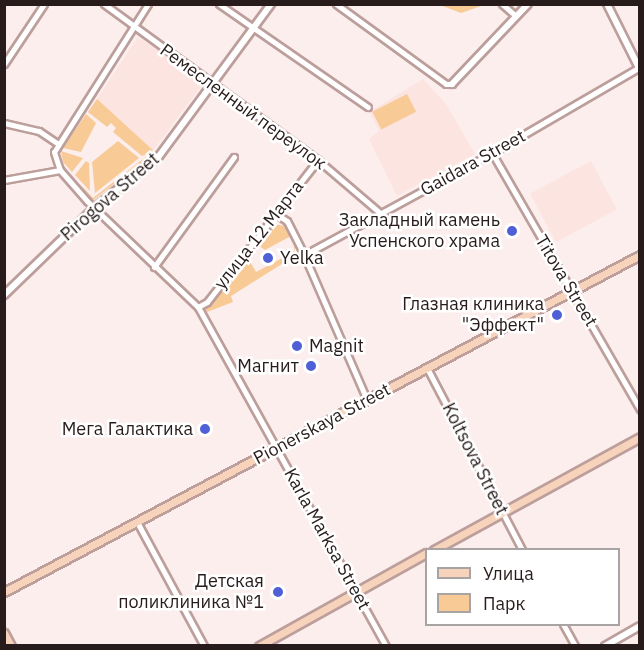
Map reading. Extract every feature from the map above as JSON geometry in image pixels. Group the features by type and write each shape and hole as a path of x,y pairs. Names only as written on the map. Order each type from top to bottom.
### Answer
{"main road":[{"name":"Pionerskaya Street","path":"4,592 639,255"},
{"path":"436,548 639,437"},
{"path":"259,645 425,555"},
{"path":"4,633 12,645"}],"street":[{"path":"4,64 45,4"},
{"name":"Ремесленный переулок","path":"104,4 318,160 380,213"},
{"path":"4,180 60,170 54,152 57,143 148,4"},
{"path":"219,4 368,107"},
{"name":"Pirogova Street","path":"6,292 94,208 159,156 271,4"},
{"path":"336,4 446,84 452,84 528,4"},
{"path":"502,4 516,16"},
{"path":"607,4 639,68"},
{"name":"Gaidara Street","path":"304,255 492,153 639,68"},
{"path":"4,123 39,131 57,143"},
{"name":"Titova Street","path":"492,153 639,409"},
{"path":"154,267 234,157"},
{"name":"улица 12 Марта","path":"198,307 207,302 318,160"},
{"name":"Karla Marksa Street","path":"60,170 94,208 198,307 386,645"},
{"path":"275,213 287,221 304,255 367,400"},
{"name":"Koltsova Street","path":"427,368 521,548"},
{"path":"137,522 204,645"},
{"path":"564,626 575,645"},
{"path":"605,645 639,626"}],"shaded area":[{"path":"138,37 205,81 153,151 97,99"},
{"path":"423,79 446,104 475,154 397,196 369,139 379,131 369,112"},
{"path":"591,161 617,210 556,242 530,193"}],"green space":[{"path":"440,5 484,5 461,13"},
{"path":"407,94 416,112 381,130 372,112"},
{"path":"97,99 155,152 92,201 81,185 93,198 152,152 142,156 113,132 116,128 111,123 107,127 88,112"},
{"path":"86,114 96,123 81,152 63,148"},
{"path":"118,141 139,158 95,193 92,162"},
{"path":"61,151 83,158 72,172 63,162"},
{"path":"86,161 89,163 90,191 75,175"},
{"path":"274,224 284,226 291,236 265,250 255,243"},
{"path":"296,245 293,257 231,296 233,302 207,312 205,308 251,248 255,251 249,260 256,272 288,255"}],"place":[{"name":"Закладный камень Успенского храма","path":"512,231"},
{"name":"Yelka","path":"268,258"},
{"name":"Глазная клиника \"Эффект\"","path":"557,315"},
{"name":"Magnit","path":"297,346"},
{"name":"Магнит","path":"311,366"},
{"name":"Мега Галактика","path":"205,429"},
{"name":"Детская поликлиника №1","path":"278,592"}]}
